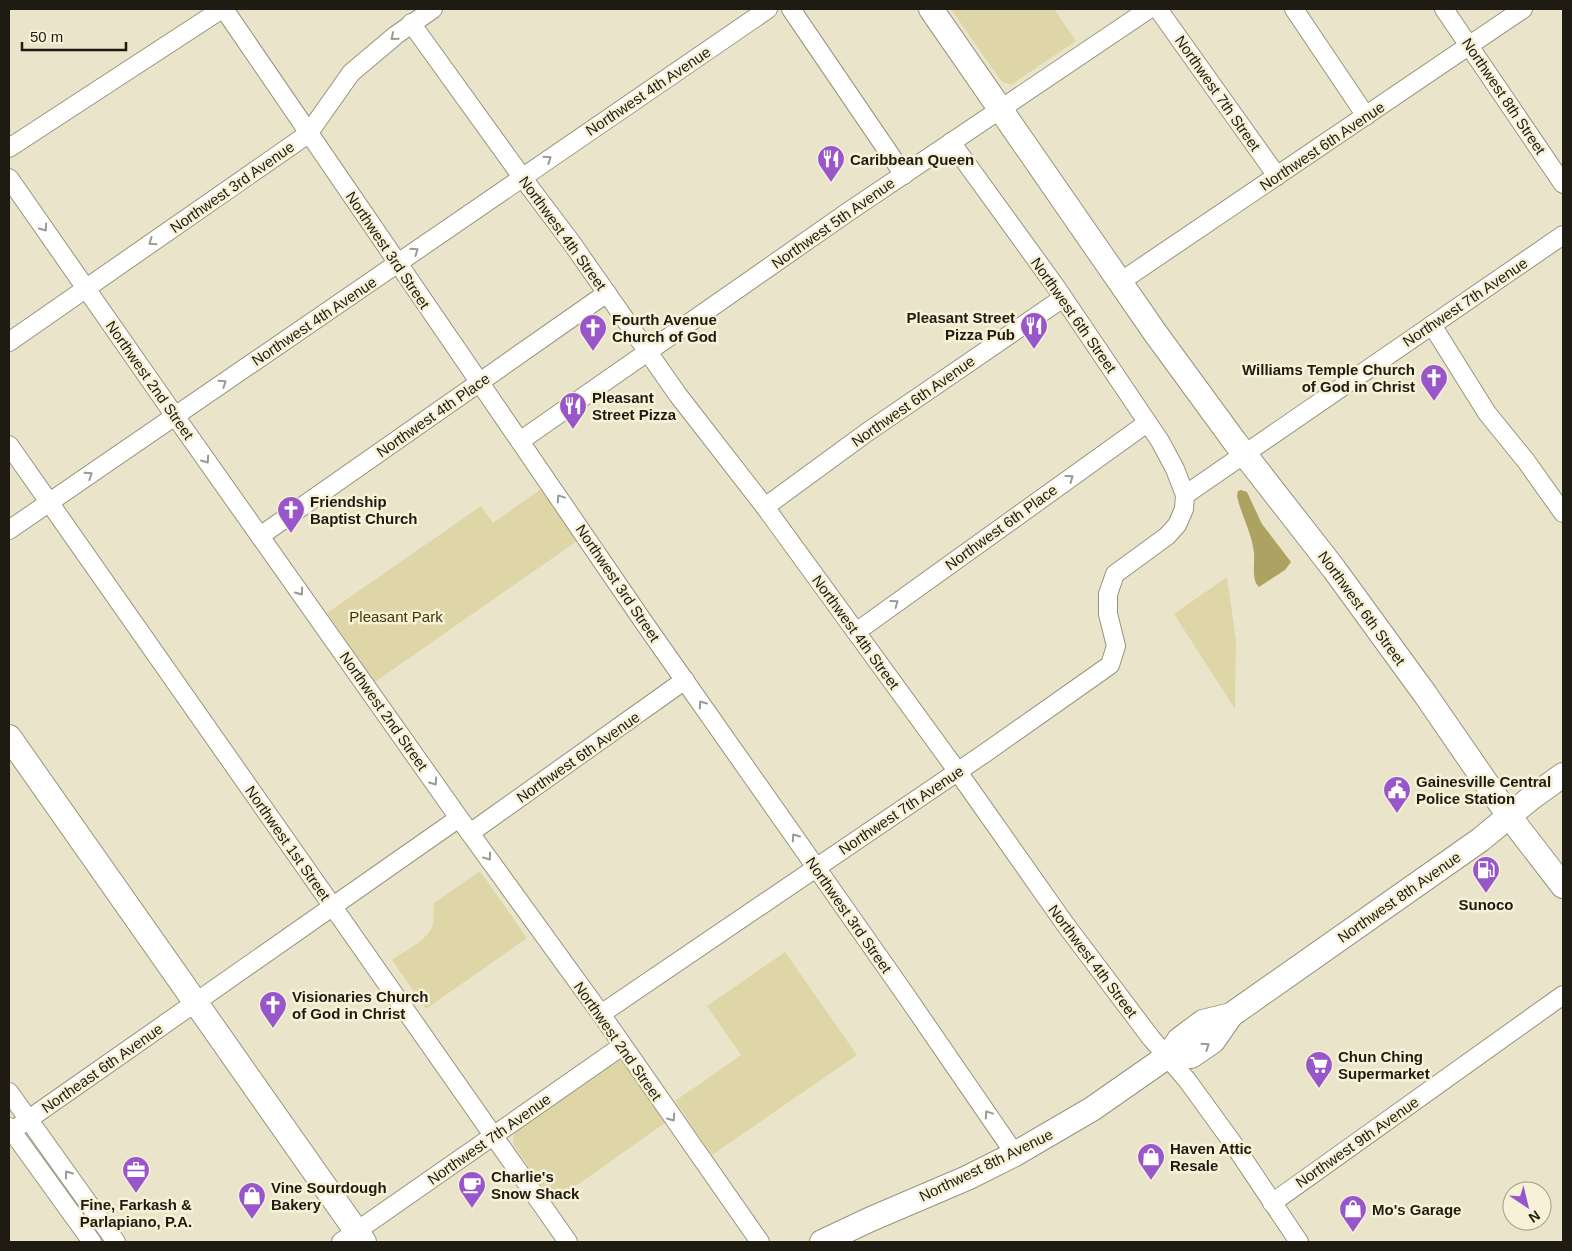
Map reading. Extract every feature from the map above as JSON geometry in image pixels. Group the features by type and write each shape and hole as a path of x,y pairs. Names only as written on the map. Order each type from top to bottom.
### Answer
{"main road":[{"name":"Northwest 6th Street","path":"931,9 1156,334 1391,647 1509,816 1562,883"},
{"path":"9,737 195,1004 354,1239"},
{"name":"Northwest 8th Avenue","path":"822,1242 871,1218 967,1178 1015,1154 1092,1109 1168,1056 1191,1056 1213,1041 1231,1015 1480,840 1530,798 1563,775"}],"street":[{"name":"Northwest 3rd Street","path":"223,9 397,264 1015,1154"},
{"path":"9,148 223,9"},
{"name":"Northwest 3rd Avenue","path":"9,342 308,134 351,73 411,23 433,9"},
{"name":"Northwest 4th Avenue","path":"9,530 768,9"},
{"path":"791,9 904,175"},
{"name":"Northwest 5th Avenue","path":"520,441 951,142 1149,9"},
{"name":"Northwest 7th Street","path":"1158,9 1277,176"},
{"path":"1294,9 1366,116"},
{"name":"Northwest 8th Street","path":"1444,9 1563,184"},
{"name":"Northwest 6th Avenue","path":"1120,282 1523,9"},
{"name":"Northwest 4th Street","path":"411,23 678,394 765,507 958,772 1065,924 1151,1038 1188,1080 1299,1242"},
{"name":"Northwest 6th Street","path":"951,142 1063,298 1160,441 1175,469 1185,495"},
{"name":"Northwest 2nd Street","path":"9,178 175,416 459,818 601,1014 760,1242"},
{"name":"Northwest 7th Avenue","path":"601,1014 958,772 1110,665 1116,646 1108,614 1108,594 1115,574 1166,536 1177,525 1184,509 1185,495 1563,235"},
{"name":"Northwest 4th Place","path":"260,536 607,294"},
{"name":"Northwest 6th Avenue","path":"765,507 866,433 1063,298"},
{"path":"1432,325 1487,412 1526,460 1563,513"},
{"name":"Northwest 6th Place","path":"856,632 1147,423"},
{"name":"Northwest 1st Street","path":"9,445 568,1242"},
{"name":"Northwest 6th Avenue","path":"470,833 686,680"},
{"path":"195,1004 332,905 459,818"},
{"name":"Northwest 9th Avenue","path":"1272,1202 1563,995"},
{"name":"Northeast 6th Avenue","path":"10,1130 28,1120 195,1004"},
{"name":"Northwest 7th Avenue","path":"354,1239 493,1136 622,1046"},
{"path":"9,1092 116,1242"},
{"path":"10,1130 90,1241 106,1227"}],"green space":[{"path":"951,9 1054,9 1076,41 1011,85 1001,81"},
{"name":"Pleasant Park","path":"541,489 577,541 375,682 327,613 481,506 493,523"},
{"path":"1227,577 1236,640 1235,709 1174,614"},
{"path":"480,871 527,938 426,1009 392,960 427,935 433,923 434,903"},
{"path":"785,952 857,1055 712,1155 675,1101 741,1055 707,1006"},
{"path":"616,1060 624,1063 665,1123 553,1202 515,1147 514,1135 521,1125"}],"shaded area":[{"path":"1238,491 1247,492 1262,524 1291,562 1285,570 1259,587 1254,576 1253,546 1237,496"}],"place":[{"name":"Caribbean Queen","path":"831,183"},
{"name":"Pleasant Street Pizza Pub","path":"1034,350"},
{"name":"Fourth Avenue Church of God","path":"593,352"},
{"name":"Williams Temple Church of God in Christ","path":"1434,402"},
{"name":"Pleasant Street Pizza","path":"573,430"},
{"name":"Friendship Baptist Church","path":"291,534"},
{"name":"Gainesville Central Police Station","path":"1397,814"},
{"name":"Sunoco","path":"1486,894"},
{"name":"Visionaries Church of God in Christ","path":"273,1029"},
{"name":"Chun Ching Supermarket","path":"1319,1089"},
{"name":"Haven Attic Resale","path":"1151,1181"},
{"name":"Fine, Farkash & Parlapiano, P.A.","path":"136,1194"},
{"name":"Charlie's Snow Shack","path":"472,1209"},
{"name":"Vine Sourdough Bakery","path":"252,1220"},
{"name":"Mo's Garage","path":"1353,1233"}]}
